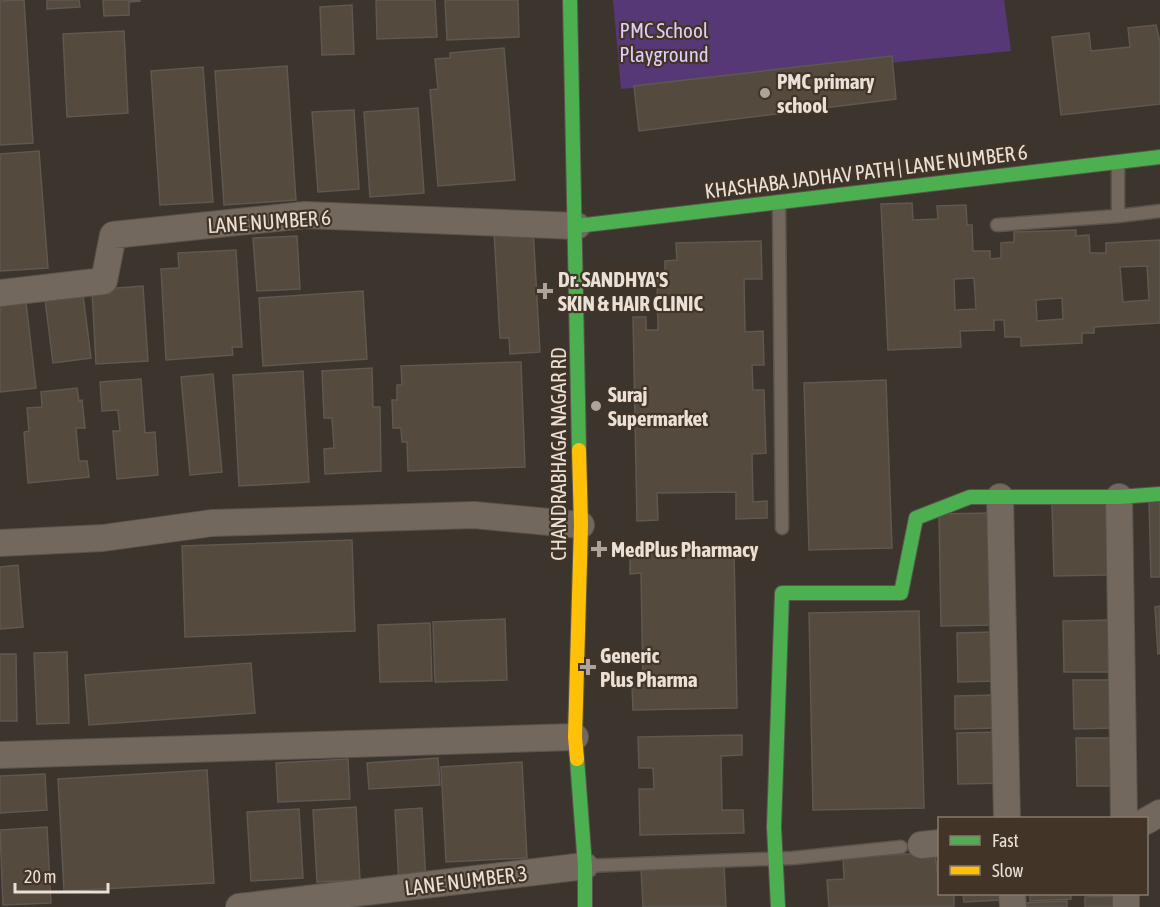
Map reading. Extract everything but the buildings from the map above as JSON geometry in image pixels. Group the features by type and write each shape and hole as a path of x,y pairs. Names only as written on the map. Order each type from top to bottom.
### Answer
{"street":[{"name":"CHANDRABHAGA NAGAR RD","path":"570,0 577,226 581,525 575,737 585,866 585,907"},
{"name":"KHASHABA JADHAV PATH | LANE NUMBER 6","path":"577,226 1160,158"},
{"name":"LANE NUMBER 6","path":"0,293 104,281 113,235 305,215 577,226"},
{"path":"778,907 775,858 782,593 901,593 916,518 970,496 1119,497 1160,494"},
{"path":"1000,496 1007,817"},
{"path":"1119,497 1125,817"},
{"path":"0,543 103,538 212,523 462,515 581,525"},
{"path":"0,755 575,737"},
{"name":"LANE NUMBER 3","path":"238,907 585,866"}],"lane":[{"path":"1118,162 1118,216"},
{"path":"779,202 782,528"},
{"path":"997,225 1160,211"},
{"path":"585,866 775,858 921,845"}],"green space":[{"name":"PMC School Playground","path":"613,0 1004,0 1011,51 621,89"}],"traffic: fast":[{"path":"570,0 579,450"},
{"path":"577,226 1160,157"},
{"path":"778,907 774,827 782,593 901,593 916,518 970,497 1119,497 1160,494"},
{"path":"577,759 585,866 585,907"}],"traffic: slow":[{"path":"577,759 575,737 581,525 579,450"}],"place":[{"name":"PMC primary school","path":"765,93"},
{"name":"Dr. SANDHYA'S SKIN & HAIR CLINIC","path":"545,291"},
{"name":"Suraj Supermarket","path":"596,406"},
{"name":"MedPlus Pharmacy","path":"599,549"},
{"name":"Generic Plus Pharma","path":"588,667"}]}
